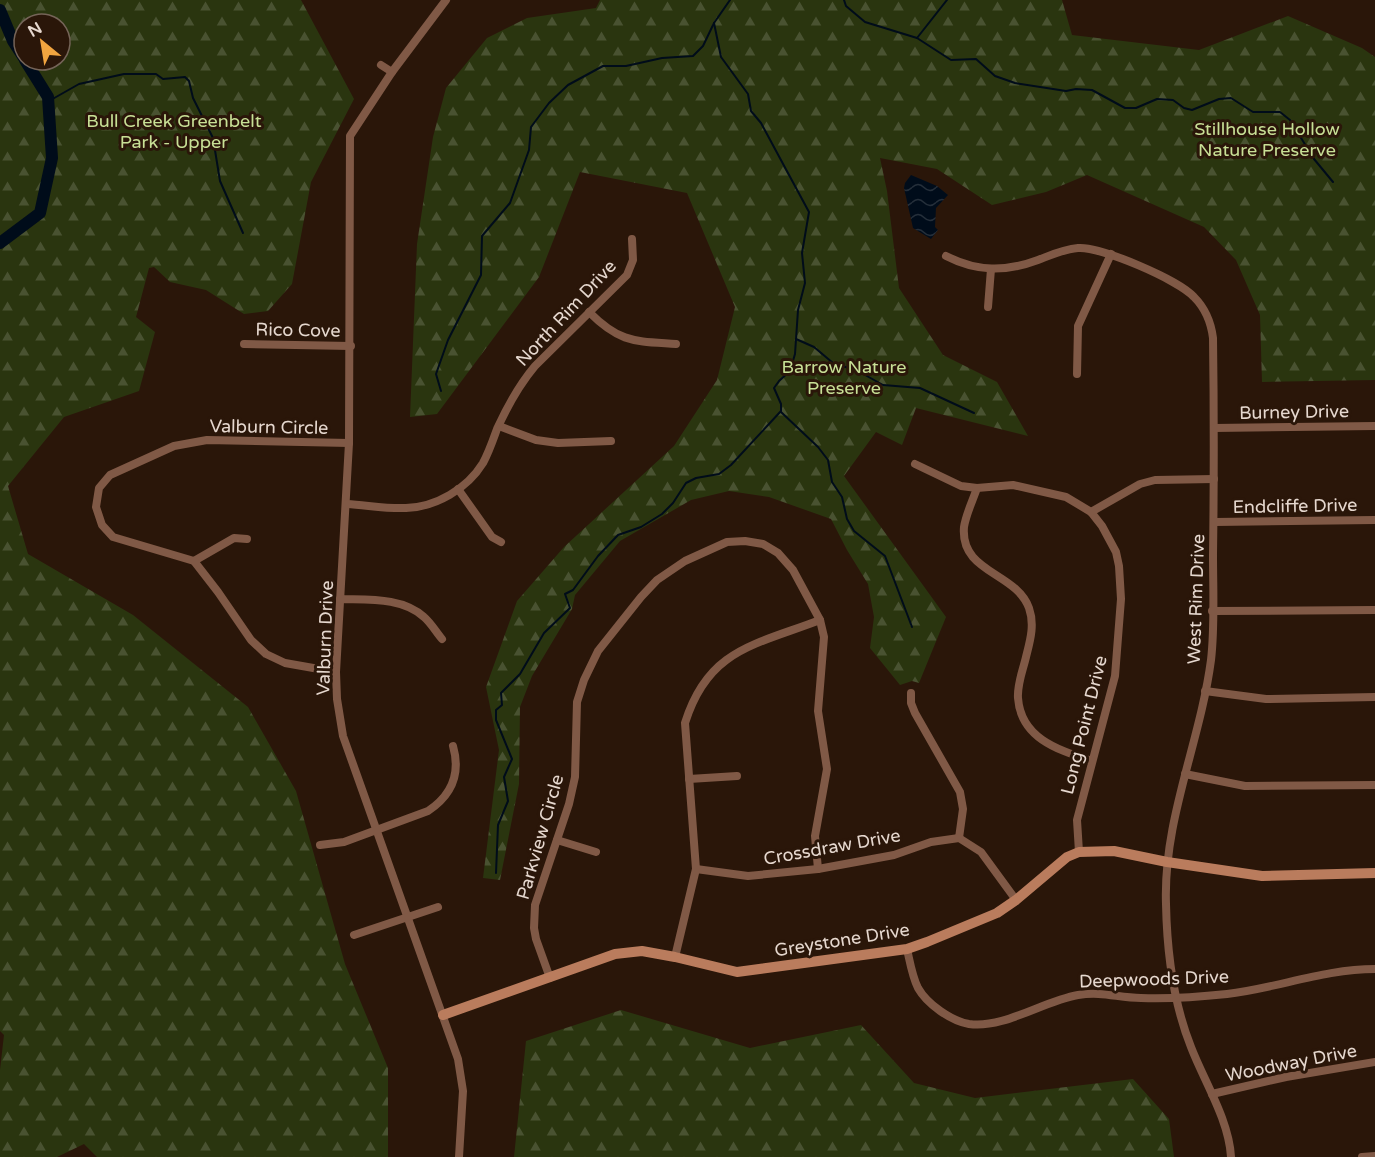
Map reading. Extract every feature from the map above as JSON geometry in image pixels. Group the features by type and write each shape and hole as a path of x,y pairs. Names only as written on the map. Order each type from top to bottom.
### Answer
{"street":[{"path":"381,65 392,72 446,0"},
{"name":"Valburn Drive","path":"392,72 350,135 350,442 336,672 337,699 343,736 458,1059 464,1090 459,1157"},
{"name":"North Rim Drive","path":"347,504 406,508 420,506 438,501 458,489 473,476 483,462 522,381 627,275 633,260 632,239"},
{"name":"West Rim Drive","path":"946,256 976,268 991,269 1025,265 1066,250 1094,249 1111,254 1186,289 1208,316 1213,338 1215,522 1211,658 1173,819 1167,862 1166,905 1174,997 1191,1046 1212,1094 1228,1139 1231,1157"},
{"path":"1077,374 1078,326 1111,254"},
{"path":"988,307 991,269"},
{"path":"589,312 605,328 618,336 632,341 676,344"},
{"name":"Rico Cove","path":"244,344 351,346"},
{"path":"499,426 536,440 558,443 611,441"},
{"name":"Burney Drive","path":"1214,428 1375,426"},
{"name":"Valburn Circle","path":"194,561 113,537 102,525 96,507 99,488 110,475 174,446 207,440 350,442"},
{"name":"Long Point Drive","path":"915,464 961,486 977,488 1013,485 1065,497 1091,512 1102,526 1116,552 1121,599 1115,676 1077,820 1079,852"},
{"path":"1091,512 1140,484 1155,480 1214,478"},
{"path":"977,488 964,525 966,545 976,562 1012,585 1020,593 1032,615 1031,639 1019,686 1018,697 1022,715 1038,739 1064,752 1092,761"},
{"path":"458,489 492,537 501,542"},
{"name":"Endcliffe Drive","path":"1215,522 1375,520"},
{"path":"247,539 234,538 194,561 251,640 266,654 285,663 336,672"},
{"name":"Parkview Circle","path":"550,978 536,939 534,916 538,891 569,804 574,777 578,702 584,680 598,651 657,580 685,561 727,542 745,541 763,544 778,553 793,570 820,620 824,637 818,711 827,769 815,836 818,869"},
{"path":"340,599 394,602 410,607 422,615 442,639"},
{"path":"1212,611 1375,610"},
{"path":"675,957 696,869 685,723 691,704 708,675 721,662 742,650 820,620"},
{"path":"1205,691 1266,699 1375,697"},
{"path":"911,693 911,703 915,713 960,792 963,809 959,838 981,852 1016,900"},
{"path":"320,845 344,842 428,811 447,795 458,762 453,746"},
{"path":"1185,774 1245,786 1375,785"},
{"path":"689,779 737,776"},
{"name":"Crossdraw Drive","path":"696,869 748,876 818,869 894,855 931,842 959,838"},
{"path":"557,840 596,852"},
{"name":"Greystone Drive","path":"443,1015 621,952 642,951 737,972 907,949 997,913 1016,900 1052,868 1067,857 1079,852 1114,851 1167,862 1262,876 1375,873"},
{"path":"354,935 438,908"},
{"name":"Deepwoods Drive","path":"907,949 919,989 939,1010 968,1024 987,1024 1059,1000 1096,992 1140,998 1237,992 1334,972 1375,969"},
{"name":"Woodway Drive","path":"1212,1094 1286,1077 1375,1062"},
{"path":"1362,1157 1375,1156"}],"green space":[{"name":"Bull Creek Greenbelt Park - Upper","path":"0,0 301,0 354,99 311,182 292,284 268,311 244,314 206,290 170,282 154,267 149,268 136,317 155,332 139,391 64,417 8,486 28,554 133,615 248,707 296,791 345,964 388,1068 388,1157 97,1157 84,1144 57,1157 0,1157 0,1070 4,1035 0,1031"},
{"path":"600,0 1062,0 1072,35 1199,50 1288,16 1362,48 1375,57 1375,380 1262,382 1260,315 1236,260 1204,227 1087,175 1046,192 992,205 937,169 880,158 887,191 899,288 943,355 997,382 1028,436 916,408 902,445 876,432 844,476 946,617 919,683 912,681 900,685 870,648 874,617 868,584 831,519 769,497 729,491 691,500 620,541 575,595 572,609 532,676 520,707 519,784 500,880 483,878 499,750 486,687 517,601 564,547 674,446 717,380 735,307 687,193 580,172 539,277 437,414 410,417 417,244 433,137 446,88 487,38 527,18 596,8"},
{"path":"621,1010 750,1048 861,1025 914,1083 975,1098 1133,1079 1169,1119 1174,1157 514,1157 526,1041"}],"water":[{"path":"911,175 937,186 948,195 936,208 935,227 938,230 931,239 913,228 904,188"}],"waterway":[{"path":"441,391 436,374 448,340 481,275 482,236 510,203 529,150 531,127 549,103 568,85 603,66 626,66 662,58 693,56 703,46 714,23 730,0"},
{"path":"844,0 846,6 865,22 917,38 951,60 976,59 995,76 1015,83 1066,91 1092,90 1125,108 1136,108 1157,99 1173,100 1184,108 1192,110 1219,99 1231,98 1253,112 1280,112 1290,120 1314,159 1333,182"},
{"path":"917,38 947,0"},
{"path":"0,10 12,39"},
{"path":"496,873 498,825 508,801 504,777 512,759 496,720 496,710 502,705 501,693 520,674 544,633 570,608 565,594 573,590 598,556 618,535 641,527 662,514 673,503 686,483 696,478 719,474 731,465 781,411 781,404 774,388 790,371 795,354 798,310 805,283 802,253 809,212 761,123 751,111 748,94 721,57 714,23"},
{"path":"0,243 40,213 52,158 48,97 32,72"},
{"path":"49,101 79,84 124,74 156,74 163,79 185,77 189,81 193,98 213,138 220,181 243,233"},
{"path":"796,339 814,347 833,363 858,371 883,385 920,388 974,413"},
{"path":"781,412 818,447 828,460 832,482 842,497 847,519 854,531 885,556 912,627"}],"park label":[{"name":"Stillhouse Hollow Nature Preserve","path":"1267,139"},
{"name":"Barrow Nature Preserve","path":"844,377"}]}
